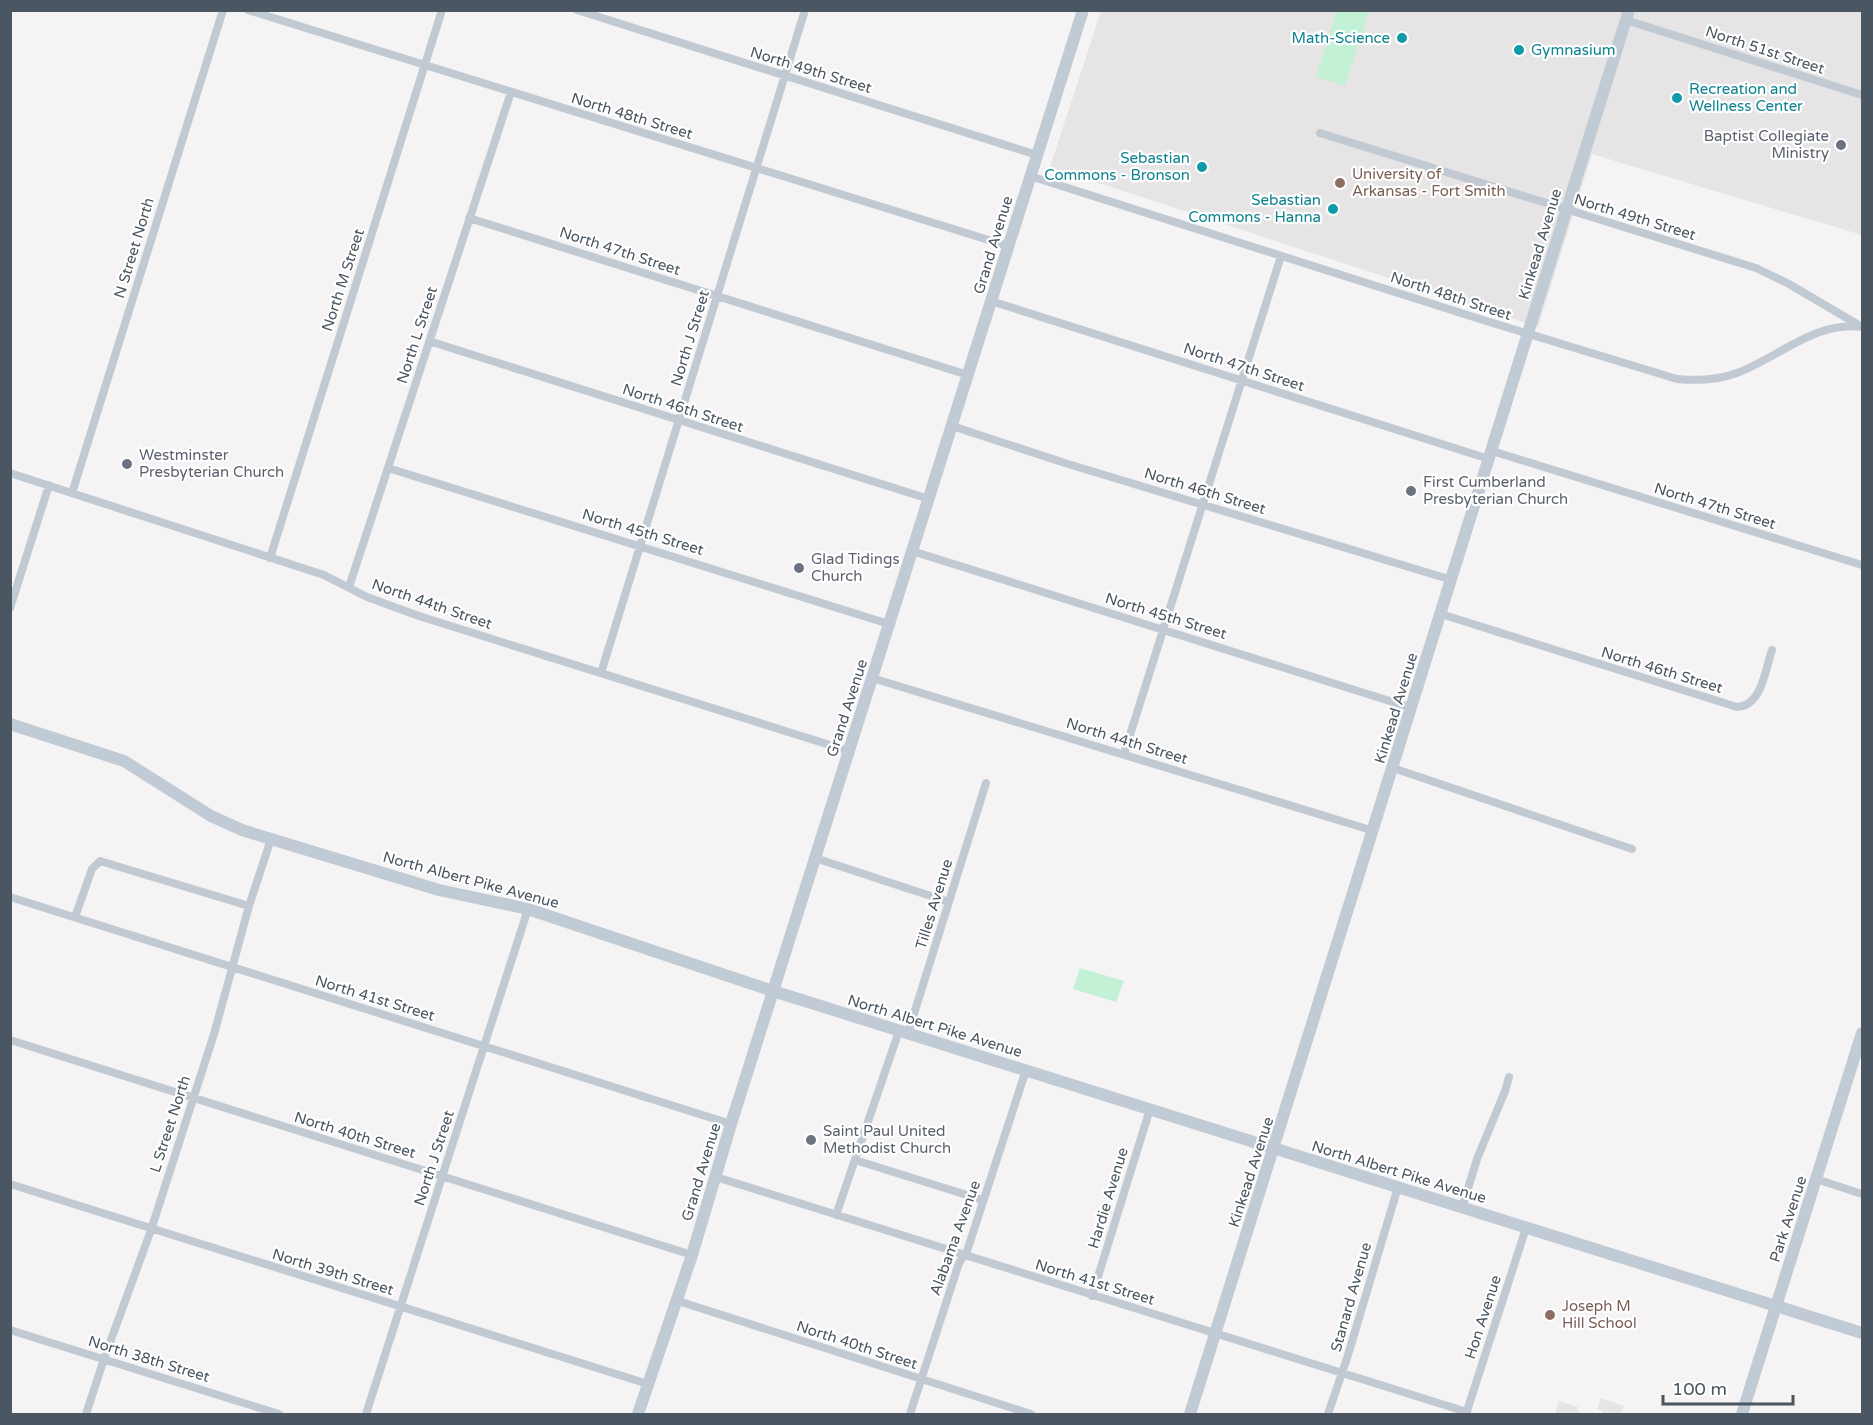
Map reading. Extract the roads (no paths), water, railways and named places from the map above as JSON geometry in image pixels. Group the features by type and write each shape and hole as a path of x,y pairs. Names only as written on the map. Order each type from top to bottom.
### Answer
{"street":[{"name":"N Street North","path":"72,493 223,10"},
{"name":"North 48th Street","path":"248,10 1008,246"},
{"name":"North M Street","path":"270,558 442,10"},
{"name":"North 49th Street","path":"577,10 1037,155"},
{"name":"North J Street","path":"601,673 805,10"},
{"name":"Grand Avenue","path":"638,1414 692,1255 731,1124 1083,10"},
{"name":"North 51st Street","path":"1627,15 1863,95"},
{"name":"Kinkead Avenue","path":"1190,1414 1275,1149 1627,15"},
{"name":"North L Street","path":"349,587 511,92"},
{"name":"North 49th Street","path":"1320,133 1756,268 1789,284 1862,327"},
{"name":"North 48th Street","path":"1030,176 1661,375 1694,380 1716,379 1740,372 1831,327 1862,327"},
{"name":"North 47th Street","path":"470,218 968,375"},
{"path":"1124,754 1281,256"},
{"name":"North 47th Street","path":"991,301 1242,380 1863,565"},
{"name":"North 46th Street","path":"429,341 928,499"},
{"name":"North 46th Street","path":"952,426 1068,464 1452,580"},
{"name":"North 45th Street","path":"388,468 889,624"},
{"name":"North 44th Street","path":"10,473 324,575 367,597 419,616 849,751"},
{"path":"10,608 49,485"},
{"name":"North 45th Street","path":"912,551 1412,708"},
{"name":"North 46th Street","path":"1441,615 1737,707 1749,705 1757,696 1772,650"},
{"name":"North 44th Street","path":"872,678 1374,831"},
{"name":"North Albert Pike Avenue","path":"10,724 124,761 211,816 242,830 439,890 528,909 773,991 1863,1333"},
{"path":"1393,768 1632,849"},
{"name":"Tilles Avenue","path":"836,1215 904,1032 986,783"},
{"name":"L Street North","path":"86,1414 151,1230 214,1034 249,906 271,839"},
{"path":"815,858 948,902"},
{"path":"75,917 92,869 100,861 249,906"},
{"name":"North 41st Street","path":"10,897 731,1124"},
{"name":"North J Street","path":"366,1414 528,909"},
{"name":"Park Avenue","path":"1742,1414 1816,1179 1858,1060 1863,1033"},
{"name":"North 40th Street","path":"10,1040 692,1255"},
{"name":"Alabama Avenue","path":"910,1414 959,1263 964,1256 1026,1070"},
{"path":"1462,1208 1477,1159 1509,1077"},
{"name":"Hardie Avenue","path":"1092,1296 1150,1109"},
{"path":"855,1160 983,1200"},
{"name":"North 41st Street","path":"716,1177 1466,1413"},
{"path":"1816,1179 1863,1194"},
{"name":"North 39th Street","path":"10,1184 648,1384"},
{"name":"Stanard Avenue","path":"1328,1414 1398,1187"},
{"name":"Hon Avenue","path":"1466,1413 1526,1228"},
{"name":"North 40th Street","path":"675,1300 1031,1414"},
{"name":"North 38th Street","path":"10,1330 279,1414"}],"place":[{"name":"Math-Science","path":"1402,38"},
{"name":"Gymnasium","path":"1519,50"},
{"name":"Recreation and Wellness Center","path":"1677,98"},
{"name":"Baptist Collegiate Ministry","path":"1841,145"},
{"name":"Sebastian Commons - Bronson","path":"1202,167"},
{"name":"University of Arkansas - Fort Smith","path":"1340,183"},
{"name":"Sebastian Commons - Hanna","path":"1333,209"},
{"name":"Westminster Presbyterian Church","path":"127,464"},
{"name":"First Cumberland Presbyterian Church","path":"1411,491"},
{"name":"Glad Tidings Church","path":"799,568"},
{"name":"Saint Paul United Methodist Church","path":"811,1140"},
{"name":"Joseph M Hill School","path":"1550,1315"}]}
